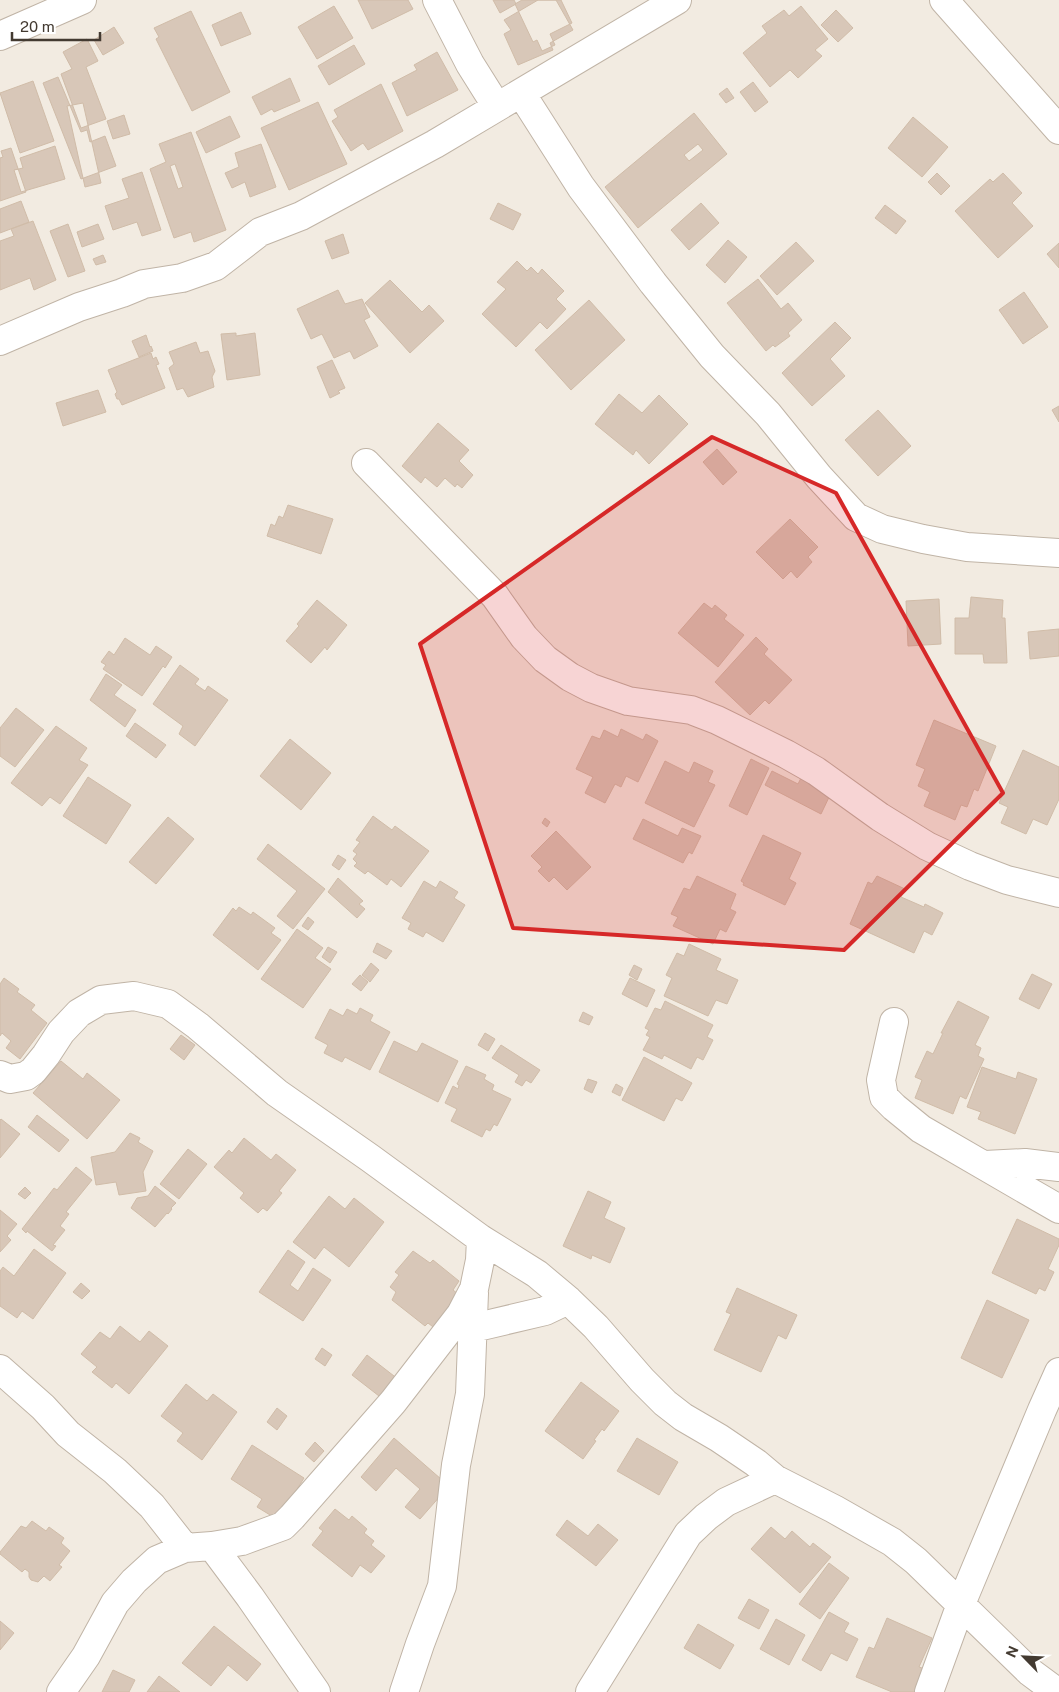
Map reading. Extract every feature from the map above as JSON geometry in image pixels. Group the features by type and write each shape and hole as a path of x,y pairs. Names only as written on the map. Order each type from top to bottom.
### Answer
{"street":[{"path":"0,36 82,0"},
{"path":"437,0 470,64 497,107"},
{"path":"0,341 79,307 144,284 182,278 216,266 260,232 301,216 434,144 678,0"},
{"path":"944,0 1059,130"},
{"path":"521,93 581,187 653,283 712,356 768,414 819,477 856,517 872,526 890,532 932,541 967,547 1059,553"},
{"path":"366,463 495,596 524,637 545,659 570,677 591,688 628,701 691,710 717,720 816,771 880,817 928,846 970,866 1007,880 1059,893"},
{"path":"0,1075 10,1079 26,1076 33,1071 61,1032 79,1013 101,1000 134,996 168,1004 198,1026 277,1093 481,1239 537,1274 596,1327 665,1404 748,1458 775,1478 892,1542 916,1561 1030,1672 1057,1692"},
{"path":"894,1022 881,1080 884,1097 921,1129 1059,1209"},
{"path":"985,1165 1025,1164 1059,1167"},
{"path":"404,1692 442,1586 456,1465 470,1394 474,1289 480,1260 481,1239"},
{"path":"61,1692 86,1656 115,1603 134,1581 157,1560 185,1548 242,1541 283,1526 393,1402 462,1314 474,1289"},
{"path":"473,1328 545,1311 568,1300"},
{"path":"0,1369 43,1407 68,1434 115,1471 152,1506 185,1548"},
{"path":"930,1692 961,1604 1059,1372"},
{"path":"590,1692 688,1534 726,1502 775,1478"},
{"path":"212,1546 316,1692"}],"highlighted area":[{"path":"712,437 836,493 1003,793 844,950 513,928 420,644"}],"building":[{"path":"358,0 408,0 413,9 372,29"},
{"path":"493,0 514,0 516,4 500,13"},
{"path":"522,0 561,0 572,23 550,34 555,45 542,51 537,40 533,42 515,4"},
{"path":"538,0 556,0 573,30 550,43 553,50 518,65 504,34 511,30 504,20"},
{"path":"334,6 353,38 317,59 298,27"},
{"path":"801,6 828,39 815,50 822,56 798,78 790,70 770,87 743,53 767,33 762,26 784,10 789,16"},
{"path":"836,10 853,28 838,42 821,25"},
{"path":"191,11 230,92 192,111 156,39 159,37 154,28"},
{"path":"241,12 251,34 221,46 212,25"},
{"path":"114,27 124,43 103,55 94,40"},
{"path":"87,39 98,61 86,67 106,119 81,128 61,74 72,69 63,52"},
{"path":"354,45 365,64 329,85 318,66"},
{"path":"437,52 458,90 407,116 392,83 417,70 414,65"},
{"path":"58,77 81,132 87,130 90,142 105,136 116,166 81,179 43,83"},
{"path":"290,78 300,101 274,112 272,109 261,115 252,97"},
{"path":"33,81 54,141 20,153 0,93"},
{"path":"753,82 768,102 755,112 740,92"},
{"path":"381,84 403,131 368,150 363,143 351,151 332,121 338,117 334,110"},
{"path":"727,88 734,98 726,103 719,94"},
{"path":"318,102 347,164 289,190 261,128"},
{"path":"83,103 101,183 85,187 67,106"},
{"path":"694,113 727,154 638,228 605,187","holes":["698,144 703,150 689,161 684,155"]},
{"path":"124,115 130,134 113,139 107,121"},
{"path":"230,116 240,137 206,153 196,132"},
{"path":"913,117 948,147 922,177 888,148"},
{"path":"191,132 226,230 194,242 191,232 174,238 150,169 166,162 159,144","holes":["175,164 183,187 178,189 170,166"]},
{"path":"261,144 276,187 250,197 245,182 232,188 225,173 239,167 235,153"},
{"path":"55,146 65,179 21,192 14,170 23,168 20,158"},
{"path":"11,148 26,192 0,201 0,158 3,157 1,151"},
{"path":"142,172 161,230 142,236 137,222 113,230 105,206 129,198 122,179"},
{"path":"937,173 950,186 941,195 928,182"},
{"path":"1003,173 1022,193 1012,203 1033,226 998,258 955,211 990,179 993,182"},
{"path":"21,201 29,222 0,233 0,209"},
{"path":"498,203 521,214 513,230 490,219"},
{"path":"701,203 719,223 689,250 671,230"},
{"path":"885,205 906,221 896,234 875,218"},
{"path":"33,221 56,280 34,290 30,278 0,290 0,241 14,236 11,229"},
{"path":"68,224 85,271 68,277 50,231"},
{"path":"98,224 104,239 82,247 77,232"},
{"path":"343,234 349,253 332,259 325,241"},
{"path":"728,240 747,257 725,283 706,265"},
{"path":"796,242 814,261 777,295 760,276"},
{"path":"1059,243 1059,268 1047,254"},
{"path":"103,255 106,262 96,265 93,259"},
{"path":"517,261 527,271 531,267 538,274 542,269 564,291 556,299 566,309 547,329 540,322 516,347 482,314 506,289 497,282"},
{"path":"758,279 781,309 788,303 802,320 788,333 790,336 766,351 727,303"},
{"path":"390,280 422,312 429,305 444,321 410,353 365,303"},
{"path":"338,290 345,304 362,299 370,317 364,320 378,346 354,359 350,351 334,358 322,334 311,339 297,309"},
{"path":"1024,292 1048,327 1023,344 999,310"},
{"path":"589,300 625,340 571,390 535,350"},
{"path":"835,322 851,338 830,359 845,376 812,406 782,373"},
{"path":"236,333 236,336 255,333 260,375 227,380 221,334"},
{"path":"146,335 153,351 139,357 132,341"},
{"path":"196,342 200,353 208,351 215,371 212,377 214,387 188,397 183,388 177,390 169,368 174,364 169,352"},
{"path":"151,353 153,359 156,357 159,364 156,365 165,388 122,405 115,394 117,392 108,370"},
{"path":"332,360 345,388 330,398 317,367"},
{"path":"98,390 106,412 63,426 56,403"},
{"path":"619,394 642,413 659,395 688,424 649,464 636,450 633,455 595,424"},
{"path":"1059,406 1059,422 1052,410"},
{"path":"878,410 911,446 878,476 845,440"},
{"path":"438,423 469,450 459,461 473,475 462,488 457,484 455,487 445,478 437,487 425,477 421,483 402,466"},
{"path":"717,449 737,472 723,485 703,462"},
{"path":"288,505 333,519 321,554 267,536 271,524 275,526 279,516 283,518"},
{"path":"790,519 818,547 808,557 812,562 797,578 791,571 783,579 756,552"},
{"path":"971,597 1003,600 1002,618 1005,618 1007,663 984,663 983,654 955,654 955,618 969,618"},
{"path":"939,599 941,644 908,646 906,601"},
{"path":"317,600 347,625 327,650 325,647 311,663 286,641"},
{"path":"704,603 712,609 715,605 727,615 724,619 744,635 718,667 678,633"},
{"path":"1059,629 1059,656 1030,659 1028,632"},
{"path":"756,637 768,649 764,654 792,680 769,704 765,700 750,715 715,682"},
{"path":"125,638 150,655 156,646 172,657 165,668 163,666 142,696 103,669 106,665 101,662 109,651 114,655"},
{"path":"180,665 199,679 195,684 205,691 208,686 228,700 195,746 179,734 183,726 153,704"},
{"path":"106,674 122,685 114,695 136,710 125,727 90,700"},
{"path":"16,708 44,730 15,767 0,756 0,728"},
{"path":"934,720 996,746 978,791 974,789 967,807 961,805 955,820 924,806 930,792 918,786 925,769 916,765"},
{"path":"135,723 166,745 156,758 126,736"},
{"path":"56,726 87,748 79,760 88,765 60,804 50,797 42,806 11,783"},
{"path":"621,729 643,740 646,734 658,741 638,782 626,776 621,787 615,784 605,803 585,793 593,777 576,769 592,736 600,739 604,730 618,737"},
{"path":"290,739 331,773 301,810 260,776"},
{"path":"1023,750 1059,767 1059,799 1047,825 1033,819 1026,834 1001,823 1008,807 999,803"},
{"path":"751,759 769,768 747,815 729,806"},
{"path":"665,761 689,773 694,762 713,771 708,782 715,785 694,827 645,803"},
{"path":"772,771 798,784 801,778 831,793 821,814 765,785"},
{"path":"88,777 131,805 106,844 63,816"},
{"path":"373,816 392,830 395,826 429,851 401,887 391,879 387,885 368,871 365,874 354,866 357,863 353,859 357,854 353,851 360,842 356,840"},
{"path":"168,817 194,839 156,884 129,862"},
{"path":"545,818 550,822 547,827 542,823"},
{"path":"643,819 678,836 682,828 701,836 692,854 689,852 683,863 633,839"},
{"path":"556,831 591,867 567,890 554,877 549,882 538,871 542,867 531,856"},
{"path":"763,835 801,853 789,879 796,883 785,905 743,885 744,883 741,881"},
{"path":"268,844 325,889 293,929 277,916 297,891 257,859"},
{"path":"338,855 346,860 339,870 332,865"},
{"path":"697,876 736,894 730,909 736,912 726,932 720,929 713,944 673,926 678,917 671,914 684,888 690,890"},
{"path":"877,876 905,889 901,897 924,907 925,904 943,913 932,935 924,931 914,953 850,924 868,882 872,884"},
{"path":"338,878 363,901 359,904 365,909 357,918 328,892"},
{"path":"424,881 436,888 440,881 458,892 454,898 465,905 443,942 426,932 423,937 408,929 411,923 402,918"},
{"path":"239,907 251,915 253,912 275,928 271,933 281,940 258,970 213,935 233,908 236,911"},
{"path":"308,917 314,922 308,930 302,926"},
{"path":"297,929 323,948 315,958 331,969 303,1008 261,979"},
{"path":"377,943 392,951 386,959 373,952"},
{"path":"689,944 721,959 716,970 738,980 727,1004 716,1000 708,1016 664,996 672,978 666,975 677,953 684,956"},
{"path":"328,947 337,952 330,963 322,957"},
{"path":"371,963 379,970 370,982 362,975"},
{"path":"634,965 642,969 637,980 629,975"},
{"path":"1032,974 1052,984 1039,1009 1019,999"},
{"path":"360,975 368,982 361,991 352,984"},
{"path":"4,978 19,989 17,992 35,1005 31,1010 47,1023 20,1059 6,1048 11,1041 2,1033 0,1036 0,984"},
{"path":"630,978 655,990 647,1007 622,994"},
{"path":"665,1001 713,1025 707,1037 713,1040 703,1060 697,1057 691,1069 664,1055 662,1059 643,1050 650,1037 646,1035 649,1030 645,1028 655,1008 661,1010"},
{"path":"958,1001 989,1017 975,1045 981,1048 978,1056 984,1059 966,1099 960,1096 953,1114 915,1098 922,1080 915,1077 927,1051 933,1054 943,1033 941,1033"},
{"path":"360,1008 373,1015 370,1021 390,1032 370,1070 345,1057 342,1062 324,1053 328,1045 315,1038 330,1009 343,1016 347,1009 357,1014"},
{"path":"583,1012 593,1017 589,1025 579,1021"},
{"path":"485,1033 495,1039 488,1051 478,1045"},
{"path":"181,1035 195,1045 184,1060 170,1049"},
{"path":"394,1041 417,1052 422,1043 458,1061 438,1102 379,1072"},
{"path":"501,1045 540,1070 531,1083 526,1080 522,1086 515,1082 519,1075 492,1058"},
{"path":"644,1057 692,1083 682,1101 676,1098 664,1121 622,1100"},
{"path":"61,1061 83,1079 87,1073 120,1100 87,1139 33,1093"},
{"path":"466,1066 486,1075 484,1079 494,1085 492,1090 511,1099 497,1126 494,1124 490,1131 486,1129 482,1137 451,1121 457,1109 445,1103 453,1086 458,1089 459,1085 457,1084"},
{"path":"982,1067 1016,1079 1018,1072 1037,1079 1015,1134 978,1119 981,1112 967,1107"},
{"path":"588,1079 597,1082 592,1093 584,1089"},
{"path":"616,1084 623,1088 620,1096 612,1092"},
{"path":"37,1115 69,1140 59,1152 28,1127"},
{"path":"0,1120 20,1134 0,1158"},
{"path":"130,1133 140,1138 138,1142 153,1151 143,1172 146,1191 119,1195 116,1182 96,1185 91,1157 115,1152"},
{"path":"244,1138 271,1160 276,1154 296,1170 279,1191 282,1193 267,1211 263,1208 258,1213 240,1198 244,1193 214,1167 229,1150 232,1153"},
{"path":"188,1149 207,1164 179,1199 160,1184"},
{"path":"76,1167 92,1180 66,1212 69,1214 60,1226 65,1230 53,1245 56,1246 52,1251 22,1229 54,1188 57,1190"},
{"path":"155,1186 176,1203 155,1227 131,1208 137,1198 148,1196"},
{"path":"25,1187 31,1193 25,1199 18,1194"},
{"path":"588,1191 611,1202 604,1218 625,1228 610,1263 592,1255 591,1259 563,1246"},
{"path":"329,1196 345,1209 354,1198 384,1222 349,1267 324,1247 315,1259 293,1242"},
{"path":"0,1210 17,1224 7,1236 11,1240 0,1252"},
{"path":"1017,1219 1059,1239 1059,1245 1048,1269 1054,1272 1045,1291 1039,1288 1036,1294 992,1273"},
{"path":"34,1249 66,1273 33,1319 22,1311 17,1318 0,1306 0,1271 3,1267 14,1276"},
{"path":"288,1250 305,1262 290,1285 298,1291 313,1268 331,1280 303,1321 259,1292"},
{"path":"413,1251 430,1263 433,1260 459,1281 453,1290 463,1298 437,1330 428,1323 425,1326 392,1300 396,1292 390,1287 399,1275 395,1272"},
{"path":"81,1283 90,1291 82,1299 73,1292"},
{"path":"737,1288 797,1315 786,1339 778,1335 761,1372 714,1350 731,1314 726,1312"},
{"path":"987,1300 1029,1320 1002,1378 961,1358"},
{"path":"120,1326 140,1342 149,1331 168,1346 129,1394 116,1383 112,1388 92,1372 97,1367 81,1354 100,1332 110,1339"},
{"path":"322,1348 332,1355 325,1366 315,1359"},
{"path":"367,1355 403,1383 388,1403 352,1375"},
{"path":"581,1382 619,1411 604,1431 602,1429 583,1459 545,1431"},
{"path":"186,1384 207,1401 213,1394 237,1412 202,1460 177,1441 183,1433 161,1416"},
{"path":"277,1408 287,1416 277,1430 267,1422"},
{"path":"394,1438 449,1486 420,1519 405,1507 420,1489 396,1468 376,1491 361,1477"},
{"path":"637,1438 678,1462 659,1495 617,1471"},
{"path":"315,1442 324,1451 314,1462 305,1454"},
{"path":"252,1445 304,1478 283,1512 275,1518 257,1507 262,1499 231,1479"},
{"path":"335,1509 349,1520 352,1516 367,1529 364,1533 374,1541 371,1545 385,1556 371,1573 360,1565 352,1577 312,1545 323,1531 319,1528"},
{"path":"567,1520 588,1536 598,1524 618,1540 596,1566 556,1535"},
{"path":"32,1521 46,1531 49,1527 64,1538 61,1543 70,1551 59,1565 62,1567 50,1581 44,1576 38,1582 31,1580 29,1572 25,1569 22,1572 0,1554 21,1526 26,1528"},
{"path":"771,1527 785,1539 792,1531 810,1547 813,1543 831,1557 800,1593 751,1549"},
{"path":"829,1563 849,1578 820,1619 799,1604"},
{"path":"749,1599 769,1610 759,1629 738,1618"},
{"path":"829,1612 849,1623 844,1632 858,1639 847,1661 831,1653 821,1671 802,1660"},
{"path":"887,1618 932,1638 919,1667 928,1670 920,1692 892,1692 856,1677 869,1647 874,1649"},
{"path":"776,1619 805,1635 789,1665 760,1649"},
{"path":"0,1621 14,1633 0,1650"},
{"path":"698,1624 734,1645 720,1669 684,1648"},
{"path":"214,1626 261,1664 247,1681 228,1665 211,1686 182,1663"},
{"path":"113,1670 135,1680 129,1692 102,1692"},
{"path":"159,1676 180,1692 147,1692"}]}
